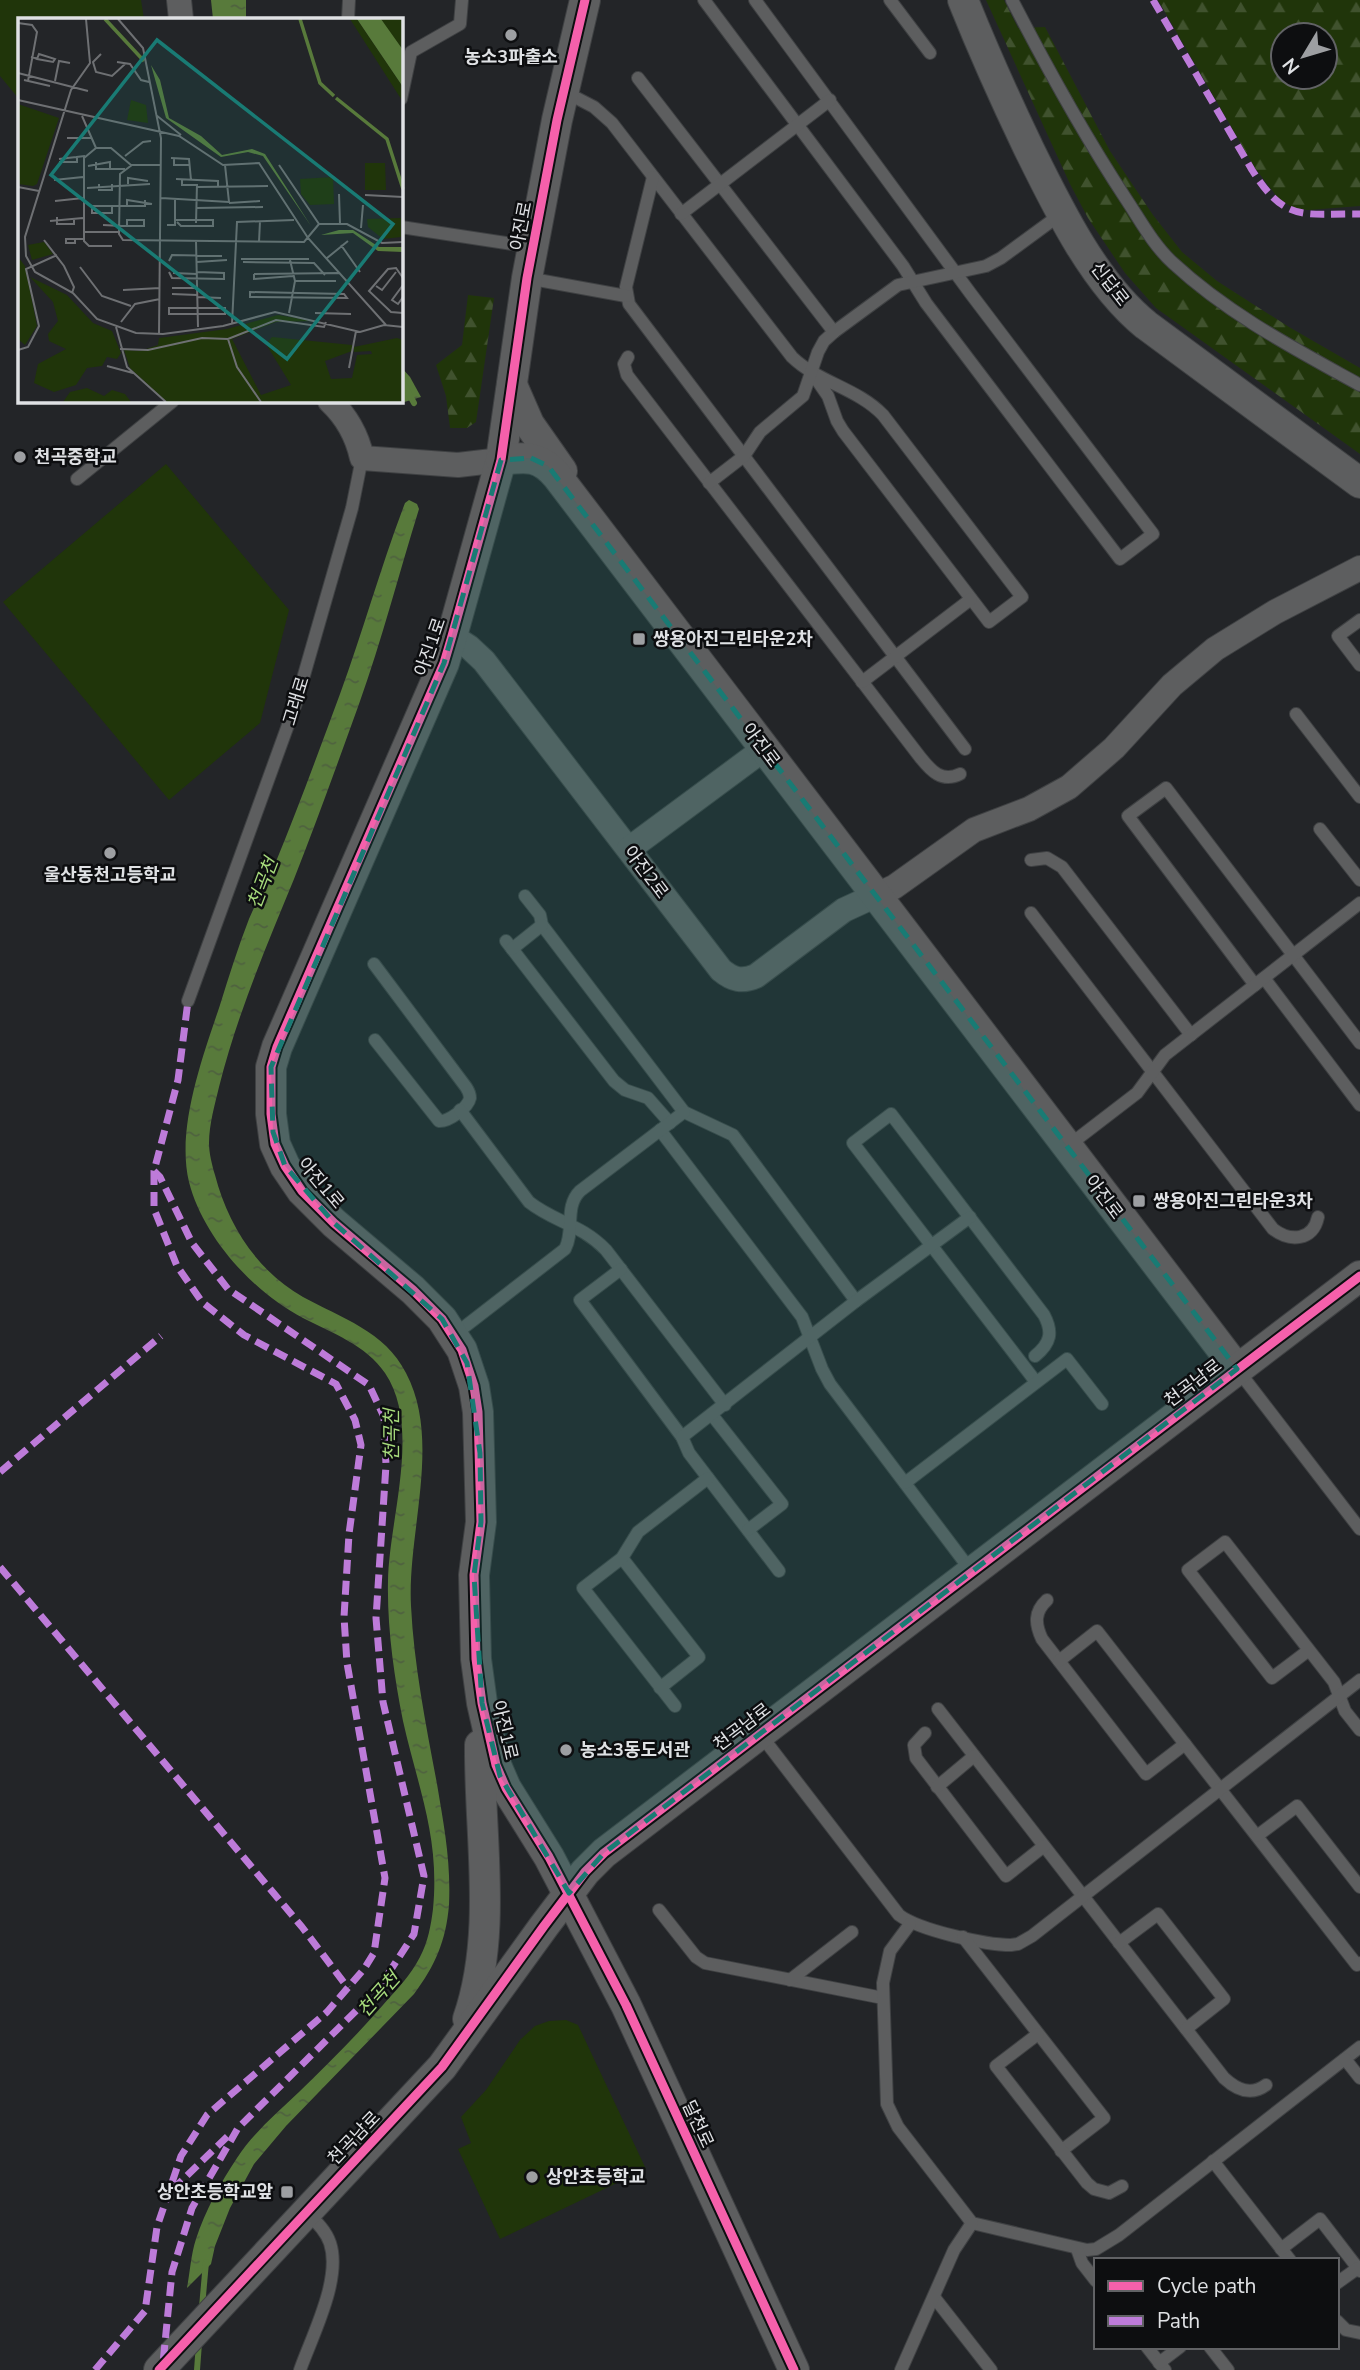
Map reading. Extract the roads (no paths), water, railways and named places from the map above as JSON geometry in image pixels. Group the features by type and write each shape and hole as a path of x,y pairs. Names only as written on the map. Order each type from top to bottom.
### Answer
{"street":[{"path":"179,0 181,18"},
{"name":"아진로","path":"585,0 563,91 527,278 500,460 531,458 548,466 1237,1369"},
{"name":"신답로","path":"963,0 1014,117 1061,214 1099,272 1136,317 1360,483"},
{"path":"512,385 529,424 576,492 591,520"},
{"path":"331,402 344,414 352,428 362,458 458,465 500,460"},
{"name":"아진1로","path":"500,460 444,663 277,1046 271,1067 271,1097 275,1144 279,1156 302,1191 442,1319 454,1335 467,1363 478,1412 481,1522 474,1575 476,1659 482,1703 500,1776 569,1893"},
{"name":"아진2로","path":"452,636 484,661 721,970 738,980 756,976 844,909 907,879 974,830 1029,809 1069,787 1114,748 1172,685 1215,649 1275,612 1360,568"},
{"path":"629,849 764,748"},
{"name":"천곡남로","path":"159,2370 424,2088 569,1893 604,1853 1360,1276"},
{"path":"458,2045 473,2001 482,1949 482,1703"},
{"name":"달천로","path":"569,1893 626,2005 794,2370"}],"lane":[{"path":"348,18 349,0"},
{"path":"402,90 411,52 460,24 462,0"},
{"path":"704,0 926,303 1120,559 1153,534 755,0"},
{"path":"890,0 930,53"},
{"path":"1012,0 1099,158 1170,261 1208,293 1281,341 1360,385"},
{"path":"638,78 834,332"},
{"path":"563,91 603,114 779,344 800,365 860,396 878,410 1022,597 989,622 843,431 828,396 812,373"},
{"path":"681,214 830,100"},
{"path":"653,177 626,288 629,304 965,749"},
{"path":"709,483 744,456 760,432 803,396 818,352 824,341 834,332 892,289 912,281 986,266 1061,214"},
{"path":"402,227 533,247"},
{"path":"527,278 626,296"},
{"path":"628,357 624,364 627,375 931,771 943,778 960,774"},
{"path":"77,479 172,402"},
{"name":"고래로","path":"188,1001 296,703 352,508 362,458"},
{"path":"862,682 971,599"},
{"path":"1360,620 1338,636 1360,665"},
{"path":"1296,713 1360,797"},
{"path":"1360,1043 1167,788 1128,816 1360,1105"},
{"path":"1320,829 1360,880"},
{"path":"1031,860 1047,858 1062,867 1191,1035"},
{"path":"525,896 540,915 542,925 684,1112 733,1135 856,1301"},
{"path":"1067,1147 1137,1093 1165,1055 1358,907"},
{"path":"1031,913 1273,1229 1282,1236 1293,1239 1309,1233 1316,1225 1318,1217"},
{"path":"542,925 509,945 614,1081 625,1090 649,1098 665,1126 803,1317 830,1384 972,1572"},
{"path":"374,964 467,1087 470,1098 444,1122 435,1118 374,1040"},
{"path":"460,1110 529,1202 596,1240 724,1405"},
{"path":"454,1335 558,1255 569,1241 570,1209 575,1197 684,1112"},
{"path":"1035,1356 1048,1344 1051,1330 1040,1307 891,1114 853,1143 1036,1382"},
{"path":"682,1437 856,1301 970,1217"},
{"path":"621,1269 580,1300 682,1437 689,1452 708,1478 779,1571"},
{"path":"905,1483 1067,1359 1101,1404"},
{"path":"1237,1369 1360,1530"},
{"path":"712,1415 782,1504 748,1530"},
{"path":"675,1706 583,1588 622,1558 638,1532 708,1478"},
{"path":"1309,1650 1272,1678 1188,1570 1225,1542 1334,1682 1345,1711 1360,1730"},
{"path":"622,1558 699,1657 660,1688"},
{"path":"1047,1600 1039,1607 1037,1629 1146,1774 1185,1744"},
{"path":"1059,1661 1097,1631 1357,1965 1360,1963"},
{"path":"760,1734 899,1915 910,1924 1003,1945 1018,1944 1360,1680"},
{"path":"938,1709 1233,2087 1252,2091 1266,2085"},
{"path":"925,1733 914,1745 916,1758 1006,1875 1044,1846"},
{"path":"937,1787 974,1756"},
{"path":"1257,1836 1297,1806 1360,1887"},
{"path":"659,1910 696,1956 705,1962 883,1998"},
{"path":"1119,1943 1158,1914 1224,1999 1186,2029"},
{"path":"910,1924 890,1951 886,1966 883,1998 887,2104 898,2127 972,2223 1077,2249 1096,2249 1105,2245 1360,2047"},
{"path":"790,1980 852,1932"},
{"path":"963,1937 1104,2118 1061,2151"},
{"path":"1038,2034 996,2066 1061,2151 1094,2189 1109,2193 1122,2186"},
{"path":"1345,2059 1360,2078"},
{"path":"1213,2161 1285,2254 1320,2219 1359,2269 1339,2282"},
{"path":"300,2370 330,2285 334,2260 327,2235 307,2212"},
{"path":"901,2370 954,2250 972,2223"},
{"path":"1077,2249 1094,2278"},
{"path":"934,2297 991,2370"},
{"path":"1339,2323 1346,2330 1360,2333"},
{"path":"1148,2349 1162,2367 1178,2349"},
{"path":"1212,2349 1228,2370"}],"water":[{"path":"211,0 246,0 246,18 213,18"},
{"path":"402,368 421,397 402,402"},
{"name":"천곡천","path":"409,500 417,504 419,509 375,656 319,813 243,1007 219,1087 209,1143 214,1171 228,1212 236,1229 258,1260 303,1297 361,1327 386,1346 406,1373 416,1400 422,1457 411,1606 418,1673 446,1844 449,1905 438,1952 414,1994 286,2126 254,2164 230,2208 211,2264 187,2288 200,2228 231,2167 258,2131 342,2049 408,1976 425,1945 433,1909 431,1836 403,1721 390,1634 388,1581 402,1446 396,1395 385,1373 368,1355 348,1341 284,1307 266,1294 232,1261 196,1203 186,1161 186,1139 193,1092 237,951 308,779 396,527 405,503"}],"waterway":[{"name":"천곡천","path":"402,381 414,403"},
{"name":"천곡천","path":"202,2307 206,2262"},
{"name":"천곡천","path":"197,2370 199,2343"}],"place":[{"name":"농소3파출소","path":"511,35"},
{"name":"천곡중학교","path":"20,457"},
{"name":"쌍용아진그린타운2차","path":"639,639"},
{"name":"울산동천고등학교","path":"110,853"},
{"name":"쌍용아진그린타운3차","path":"1139,1201"},
{"name":"농소3동도서관","path":"566,1750"},
{"name":"상안초등학교","path":"532,2177"},
{"name":"상안초등학교앞","path":"287,2192"}]}
